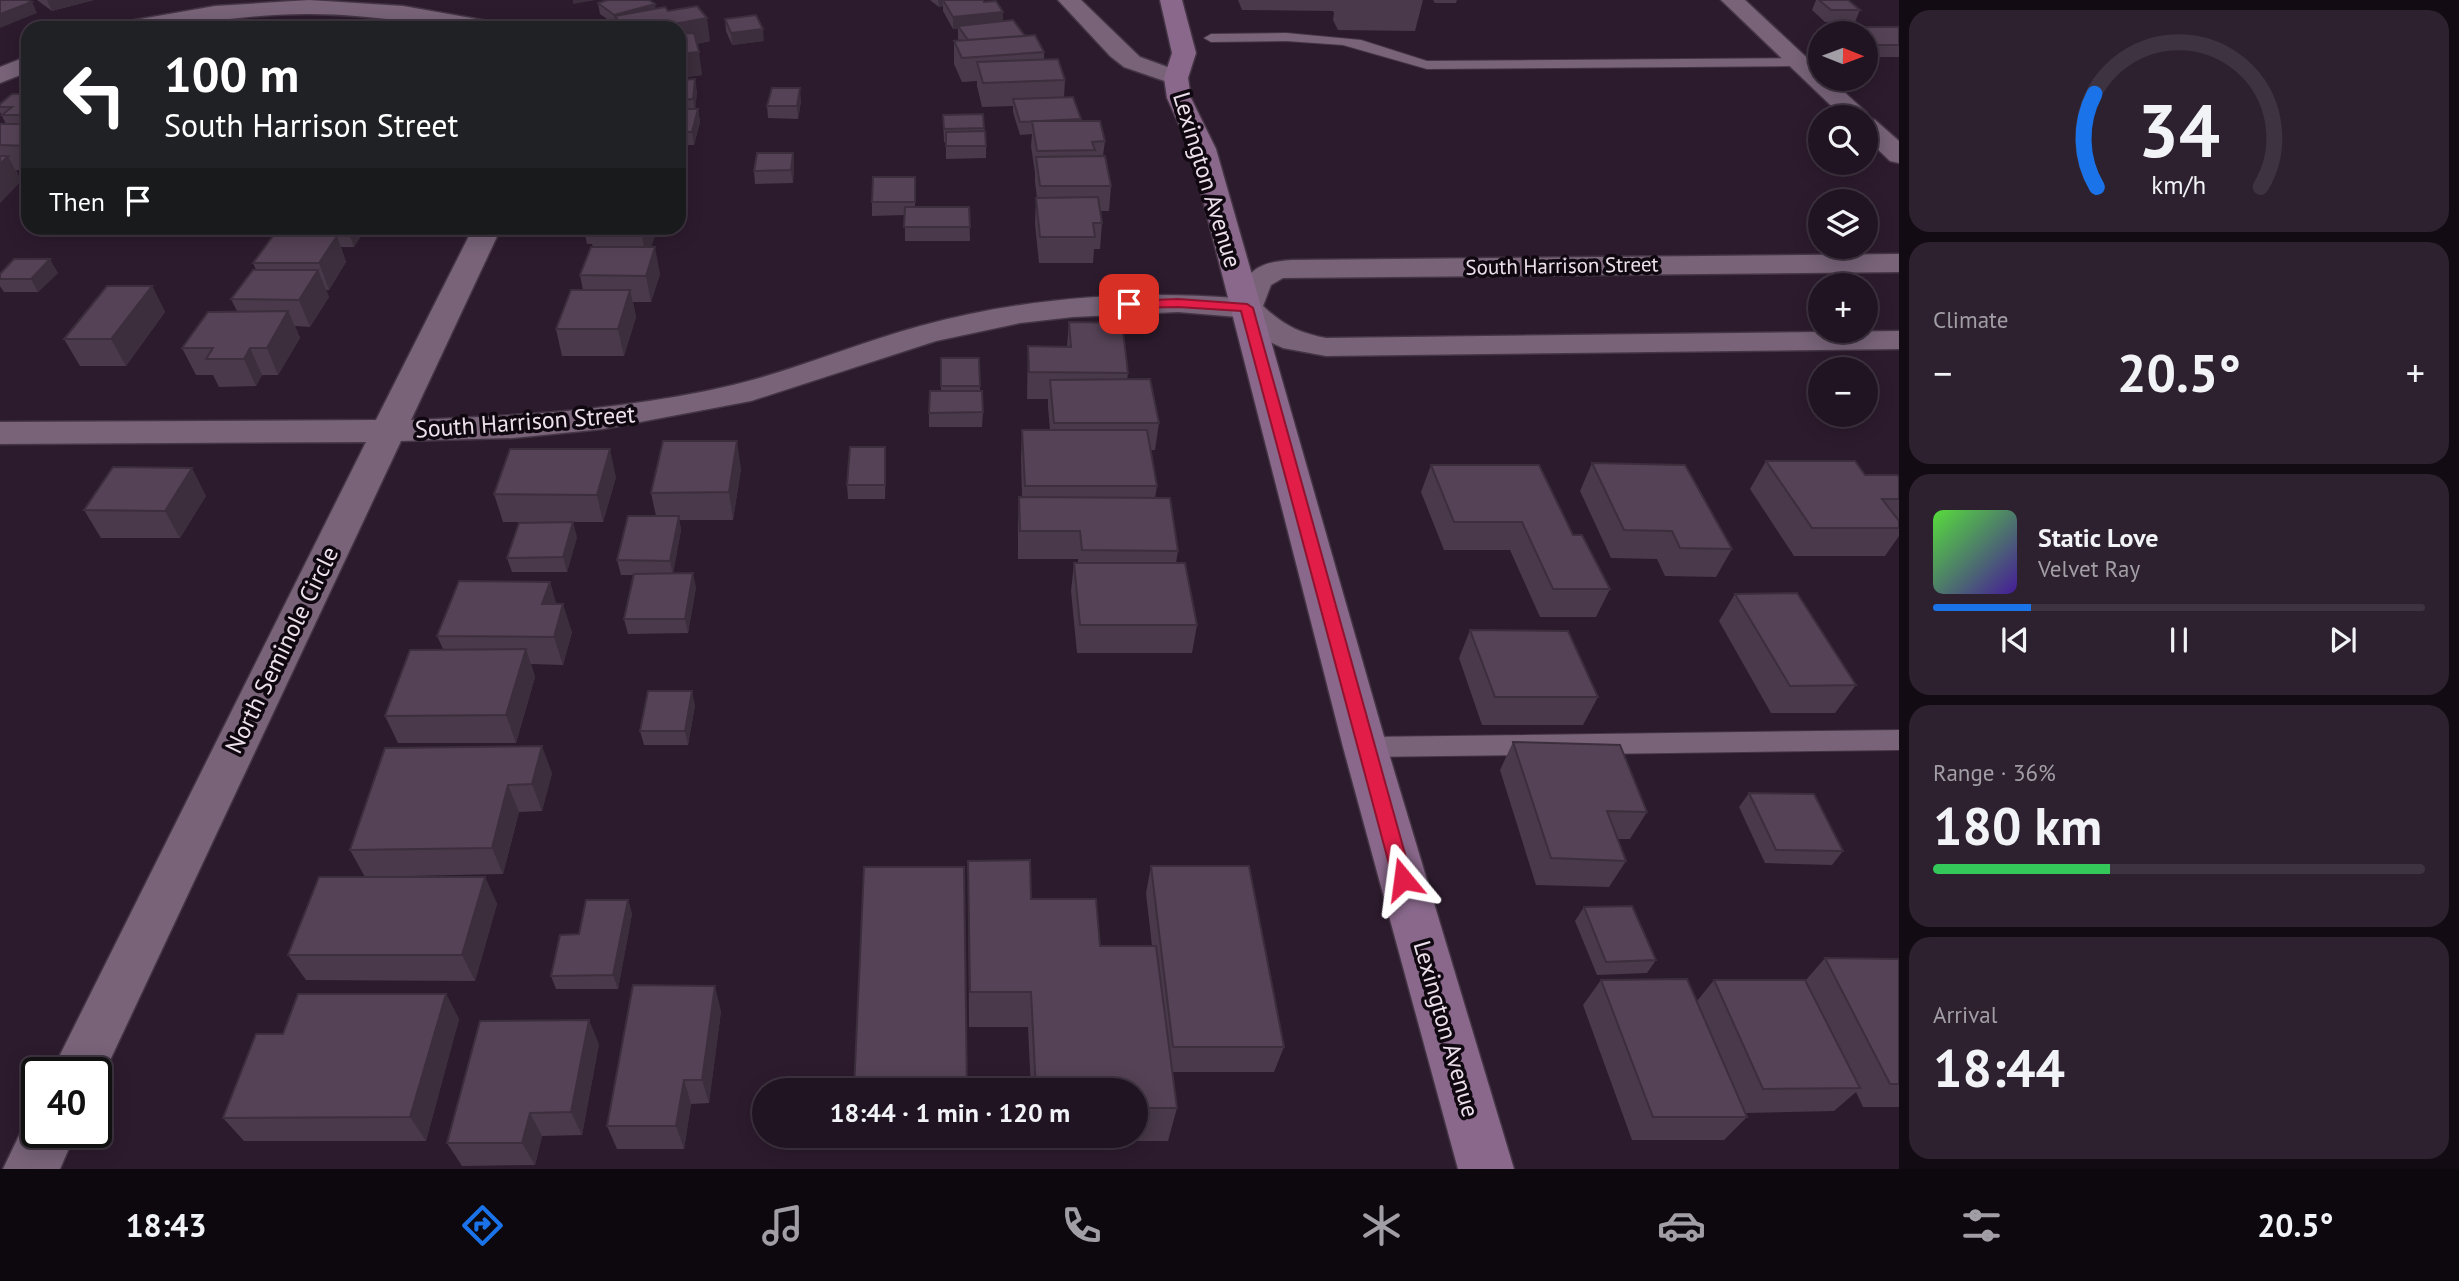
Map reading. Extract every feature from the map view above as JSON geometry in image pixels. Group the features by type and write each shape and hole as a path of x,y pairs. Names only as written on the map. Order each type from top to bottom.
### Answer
{"street":[{"path":"164,21 233,7 335,0 418,8 442,12 468,21"},
{"path":"1069,0 1132,62 1176,78"},
{"name":"Lexington Avenue","path":"1171,0 1184,53 1176,78 1179,98 1203,149 1365,747 1486,1169"},
{"path":"1732,0 1844,105"},
{"path":"0,76 21,66"},
{"path":"1878,136 1899,155"},
{"name":"North Seminole Circle","path":"86,1057 484,235"},
{"name":"South Harrison Street","path":"0,433 388,431 555,424 649,412 750,391 929,333 1020,314 1095,306 1178,303 1247,308 1258,280 1277,270 1899,263"},
{"path":"1247,308 1272,331 1294,341 1326,347 1899,340"},
{"path":"31,1169 41,1148"}],"lane":[{"path":"1211,38 1319,38 1363,45 1406,62 1427,65 1796,62"},
{"path":"1365,747 1899,740"}],"building":[{"path":"0,0 27,0 32,2 0,14"},
{"path":"608,0 649,0 655,4 614,15 598,3"},
{"path":"943,0 996,1 1003,12 953,17"},
{"path":"1819,0 1848,0 1860,10 1831,10"},
{"path":"697,6 707,18 686,22 619,21 615,16 665,7 668,11"},
{"path":"756,15 763,29 731,33 725,19"},
{"path":"1013,20 1025,36 968,40 958,26"},
{"path":"1878,27 1899,27 1899,45 1878,45"},
{"path":"694,33 699,52 686,53 686,34"},
{"path":"1035,35 1044,52 962,58 954,41"},
{"path":"1058,59 1065,80 983,83 977,62"},
{"path":"695,79 693,99 686,100 686,80"},
{"path":"772,88 800,88 797,106 767,106"},
{"path":"12,94 21,94 21,115 2,115 12,107 0,107"},
{"path":"1073,97 1081,119 1020,122 1013,99"},
{"path":"686,109 698,109 692,132 686,132"},
{"path":"983,114 984,128 944,129 943,115"},
{"path":"1032,121 1100,121 1105,141 1092,142 1095,150 1037,151"},
{"path":"0,124 21,124 21,146 0,145"},
{"path":"985,131 986,146 946,146 946,132"},
{"path":"757,153 793,153 791,170 754,171"},
{"path":"0,156 8,156 0,164"},
{"path":"1105,156 1111,186 1040,186 1036,157"},
{"path":"873,177 915,177 915,202 872,202"},
{"path":"1098,197 1102,223 1093,223 1095,237 1040,237 1036,198"},
{"path":"905,207 969,207 970,227 904,227"},
{"path":"273,236 337,236 319,263 253,263"},
{"path":"591,247 655,247 646,276 580,275"},
{"path":"14,259 50,259 31,279 0,279 0,274"},
{"path":"253,270 318,270 299,300 231,299"},
{"path":"107,286 152,286 111,339 64,339"},
{"path":"571,290 630,290 618,329 556,329"},
{"path":"288,311 267,348 250,348 244,359 206,359 213,348 182,348 208,312"},
{"path":"1069,322 1122,323 1128,373 1029,372 1028,346 1071,347"},
{"path":"941,358 979,358 980,386 941,386"},
{"path":"1150,379 1159,423 1054,423 1050,380"},
{"path":"930,391 982,391 983,412 929,413"},
{"path":"1022,430 1147,430 1157,486 1025,486"},
{"path":"663,441 737,441 729,492 651,493"},
{"path":"850,447 885,447 885,485 847,485"},
{"path":"510,449 610,449 597,495 494,494"},
{"path":"1766,461 1855,461 1865,475 1897,475 1899,499 1882,499 1899,521 1899,528 1812,528"},
{"path":"1592,463 1685,465 1732,549 1680,548 1672,531 1624,530"},
{"path":"1431,465 1539,465 1573,535 1582,535 1610,589 1553,589 1522,522 1454,522"},
{"path":"113,467 192,468 165,511 84,510"},
{"path":"1019,497 1170,498 1178,551 1082,550 1080,531 1020,531"},
{"path":"628,516 679,516 670,561 617,560"},
{"path":"573,522 563,557 507,558 519,523"},
{"path":"1074,563 1185,563 1197,625 1080,625"},
{"path":"693,573 685,619 624,619 634,574"},
{"path":"459,581 550,582 542,604 563,604 554,637 437,636"},
{"path":"1797,593 1856,685 1790,686 1735,594"},
{"path":"1470,630 1568,631 1598,697 1495,697"},
{"path":"526,649 506,715 385,716 410,650"},
{"path":"648,691 692,691 685,731 640,731"},
{"path":"1513,742 1620,745 1647,812 1607,811 1626,861 1551,858"},
{"path":"542,746 532,784 508,785 492,848 350,850 385,748"},
{"path":"1749,793 1814,794 1843,851 1776,850"},
{"path":"1030,860 1031,899 1096,899 1100,946 1156,946 1177,1108 1148,1108 1148,1078 1035,1078 1031,992 970,992 968,861"},
{"path":"1151,866 1249,866 1284,1047 1173,1047"},
{"path":"864,867 964,867 967,1078 855,1078"},
{"path":"319,877 485,877 462,955 288,955"},
{"path":"586,900 628,900 613,975 551,976 560,935 579,934"},
{"path":"1632,906 1656,960 1606,962 1584,907"},
{"path":"1825,958 1899,959 1899,1084 1890,1084"},
{"path":"1687,979 1747,1117 1653,1117 1601,980"},
{"path":"1714,980 1805,980 1860,1088 1763,1089"},
{"path":"633,985 715,986 702,1080 684,1080 676,1126 607,1126"},
{"path":"298,994 446,994 410,1117 223,1118 256,1034 283,1034"},
{"path":"589,1020 571,1112 530,1113 522,1143 447,1143 480,1021"}],"route":[{"path":"1129,304 1178,303 1247,308 1403,879"}]}
